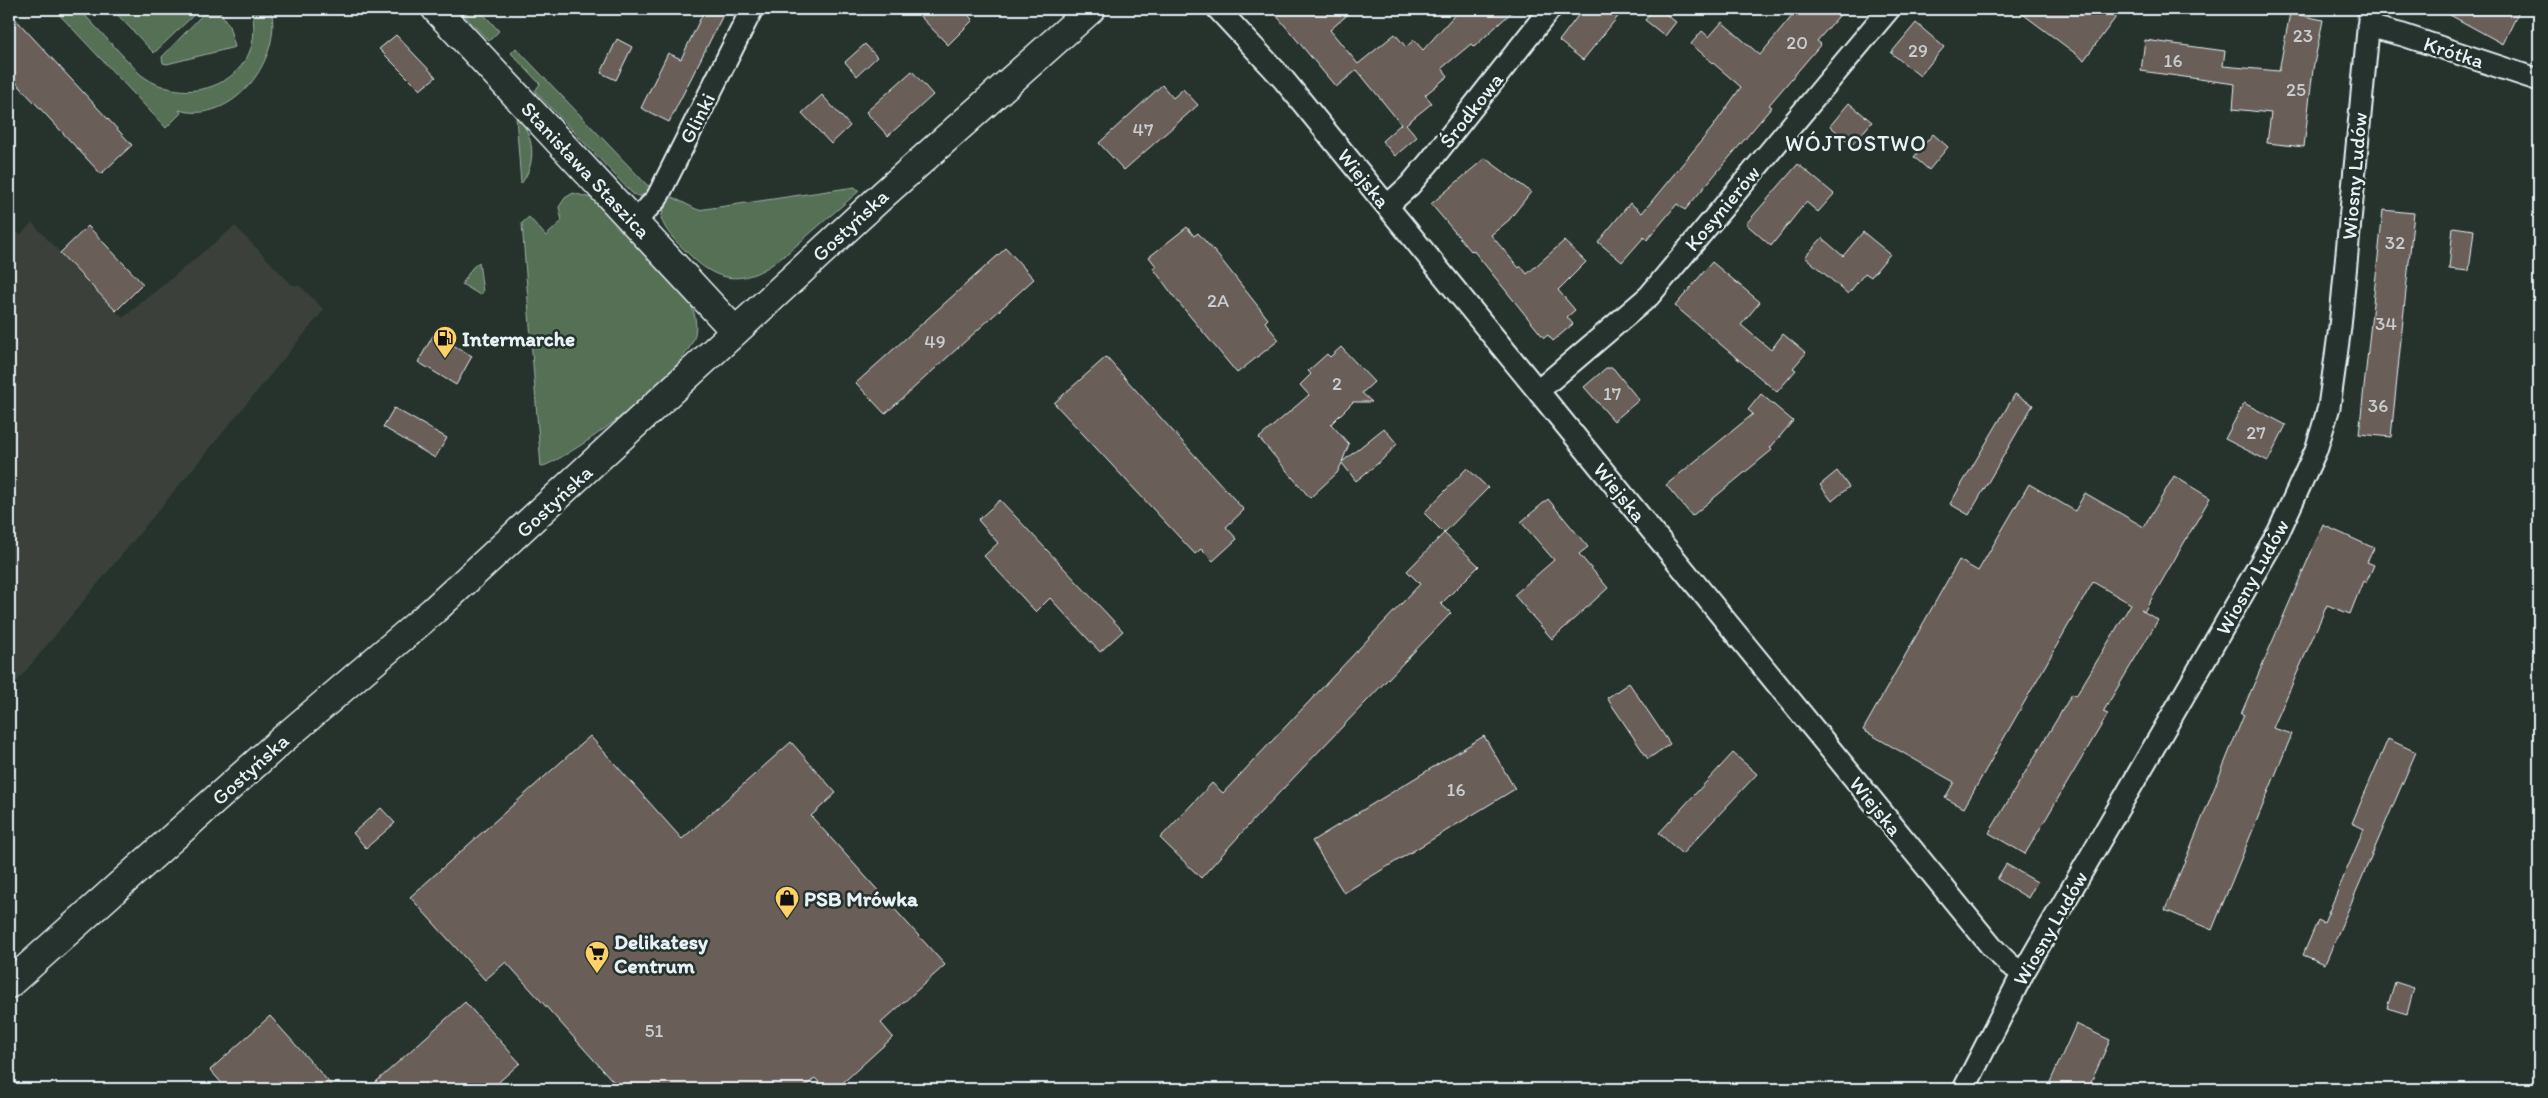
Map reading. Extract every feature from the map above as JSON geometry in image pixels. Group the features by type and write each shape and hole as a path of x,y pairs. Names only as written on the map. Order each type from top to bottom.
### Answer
{"main road":[{"name":"Stanisława Staszica","path":"436,9 735,331"},
{"name":"Gostyńska","path":"9,984 282,740 440,605 891,188 1091,9"}],"street":[{"name":"Glinki","path":"634,222 657,198 752,9"},
{"name":"Wiejska","path":"1218,9 1284,80 1991,946 2009,964 2023,973"},
{"name":"Środkowa","path":"1387,206 1420,174 1550,9"},
{"name":"Kosynierów","path":"1538,391 1648,296 1890,9"},
{"name":"Krótka","path":"2369,17 2404,35 2539,80"},
{"name":"Wiosny Ludów","path":"1964,1089 2023,973 2245,592 2291,508 2316,450 2329,406 2340,327 2369,17"}],"shaded area":[{"path":"32,223 123,318 235,226 292,285 300,286 324,310 9,691 9,224 20,235"}],"green space":[{"path":"54,9 79,9 140,74 160,85 182,90 203,89 222,82 238,70 249,53 254,33 251,9 271,9 273,28 269,48 261,67 250,84 235,98 218,108 199,112 179,110 181,113 166,128"},
{"path":"112,9 200,9 154,53"},
{"path":"208,9 219,10 229,26 235,47 167,64 163,63 162,57"},
{"path":"458,9 479,9 499,31 489,41"},
{"path":"516,48 647,185 656,188 641,196 632,193 535,91 540,84 511,53"},
{"path":"516,116 527,132 532,149 530,167 521,184"},
{"path":"855,187 859,191 780,259 752,275 738,278 723,276 708,270 674,239 666,229 661,218 668,195 698,210"},
{"path":"573,193 591,198 603,208 689,301 693,310 696,328 694,338 685,354 650,392 603,430 558,459 541,467 522,223 529,217 546,236 562,221 559,207 565,198"},
{"path":"479,262 483,292 480,295 462,284 472,268"}],"building":[{"path":"705,9 726,9 669,122 641,108 668,53 681,59"},
{"path":"913,9 962,9 973,20 948,45"},
{"path":"1271,9 1354,9 1330,30 1358,64 1395,34 1406,47 1414,40 1423,50 1460,9 1515,9 1474,47 1471,44 1442,68 1448,76 1425,95 1432,103 1406,124 1417,137 1395,156 1382,141 1401,124 1357,70 1336,87"},
{"path":"1583,9 1624,9 1583,60 1559,41"},
{"path":"1654,9 1659,9 1676,22 1665,36 1645,20"},
{"path":"1798,9 1845,9 1817,41 1821,44 1769,105 1772,107 1685,210 1677,204 1647,240 1644,237 1622,262 1598,242 1630,203 1642,213 1712,128 1741,87 1691,44 1702,31 1709,37 1722,22 1760,55"},
{"path":"2016,9 2122,9 2084,60"},
{"path":"2439,9 2520,9 2503,44"},
{"path":"9,12 132,145 101,174 9,75"},
{"path":"2290,13 2323,20 2313,69 2304,147 2267,143 2271,113 2233,109 2235,84 2141,71 2145,40 2225,51 2223,66 2279,71"},
{"path":"1916,23 1944,47 1920,76 1891,53"},
{"path":"396,35 436,77 420,90 379,49"},
{"path":"617,39 632,47 616,80 601,73"},
{"path":"865,44 877,57 857,76 845,62"},
{"path":"912,71 933,95 888,136 866,112"},
{"path":"1162,85 1173,98 1183,89 1198,105 1124,170 1099,143"},
{"path":"822,95 850,126 831,144 802,113"},
{"path":"1849,103 1872,122 1852,145 1830,126"},
{"path":"1933,134 1948,147 1929,170 1914,157"},
{"path":"1485,158 1531,192 1509,220 1491,235 1519,268 1521,266 1527,274 1564,241 1586,262 1558,290 1575,310 1567,317 1573,324 1553,341 1548,335 1544,338 1473,250 1471,251 1431,204"},
{"path":"1798,164 1834,194 1818,212 1806,202 1771,246 1746,224"},
{"path":"2383,210 2414,213 2391,437 2359,434"},
{"path":"88,226 143,284 116,311 60,253"},
{"path":"1187,227 1194,236 1198,233 1220,258 1268,319 1265,322 1279,340 1237,373 1175,298 1153,268 1156,266 1149,257"},
{"path":"2453,227 2474,230 2469,271 2449,269"},
{"path":"1863,232 1890,254 1871,277 1865,273 1848,294 1805,257 1822,238 1843,256"},
{"path":"1006,248 1034,279 885,414 856,383"},
{"path":"1712,262 1760,302 1741,325 1771,350 1783,334 1806,353 1793,368 1796,370 1777,392 1675,306"},
{"name":"Intermarche","path":"434,334 472,356 456,385 418,362"},
{"path":"1341,347 1374,382 1362,393 1372,402 1353,402 1331,424 1349,444 1342,462 1384,428 1397,444 1382,460 1356,481 1342,463 1337,473 1310,498 1259,438 1309,395 1300,385 1311,374 1308,371 1327,354 1330,357"},
{"path":"1106,357 1244,510 1226,527 1237,539 1213,561 1201,549 1195,554 1054,403"},
{"path":"1606,368 1613,368 1639,400 1614,421 1584,387"},
{"path":"1761,394 1793,421 1770,448 1772,450 1692,516 1666,485 1753,414 1748,410"},
{"path":"2015,394 2033,405 1969,515 1950,504"},
{"path":"2244,403 2286,425 2268,461 2225,439"},
{"path":"394,408 447,438 435,458 383,427"},
{"path":"1467,468 1488,488 1444,533 1424,513"},
{"path":"1837,471 1849,487 1832,501 1820,485"},
{"path":"2174,476 2210,498 2144,612 2158,620 2103,712 2108,714 2025,854 1989,833 2072,694 2076,696 2131,604 2093,582 1964,808 1945,798 1954,782 1863,730 1959,560 1978,571 2029,484 2075,511 2085,493 2144,527"},
{"path":"1548,499 1588,547 1579,554 1608,588 1552,639 1514,595 1554,560 1521,522"},
{"path":"1000,500 1123,631 1100,652 1050,598 1036,612 984,556 998,543 978,520"},
{"path":"2323,525 2374,548 2367,562 2374,565 2366,583 2363,581 2350,614 2327,605 2273,728 2292,734 2212,930 2165,910 2244,715 2241,714"},
{"path":"1444,533 1479,566 1441,604 1451,613 1257,816 1201,878 1160,838 1212,783 1223,793 1420,584 1407,571"},
{"path":"1629,683 1670,744 1648,759 1607,698"},
{"path":"590,736 682,839 791,742 836,793 811,816 945,965 881,1023 893,1037 836,1089 825,1089 815,1078 802,1089 620,1089 506,962 485,980 410,897"},
{"path":"1484,736 1515,789 1344,893 1312,841"},
{"path":"2388,739 2416,752 2325,964 2303,955 2318,920 2324,923 2364,829 2352,823"},
{"path":"1733,753 1757,774 1682,854 1659,833"},
{"path":"381,808 395,823 366,848 353,833"},
{"path":"2006,864 2037,882 2028,898 1997,879"},
{"path":"2395,982 2414,988 2407,1014 2387,1008"},
{"path":"465,1002 520,1063 491,1089 368,1089"},
{"path":"270,1016 335,1089 227,1089 210,1070"},
{"path":"2076,1024 2110,1040 2088,1089 2047,1089"}],"place":[{"name":"Intermarche","path":"445,359"},
{"name":"PSB Mrówka","path":"787,919"},
{"name":"Delikatesy Centrum","path":"597,974"}],"district":[{"name":"WÓJTOSTWO","path":"1856,143"}]}
